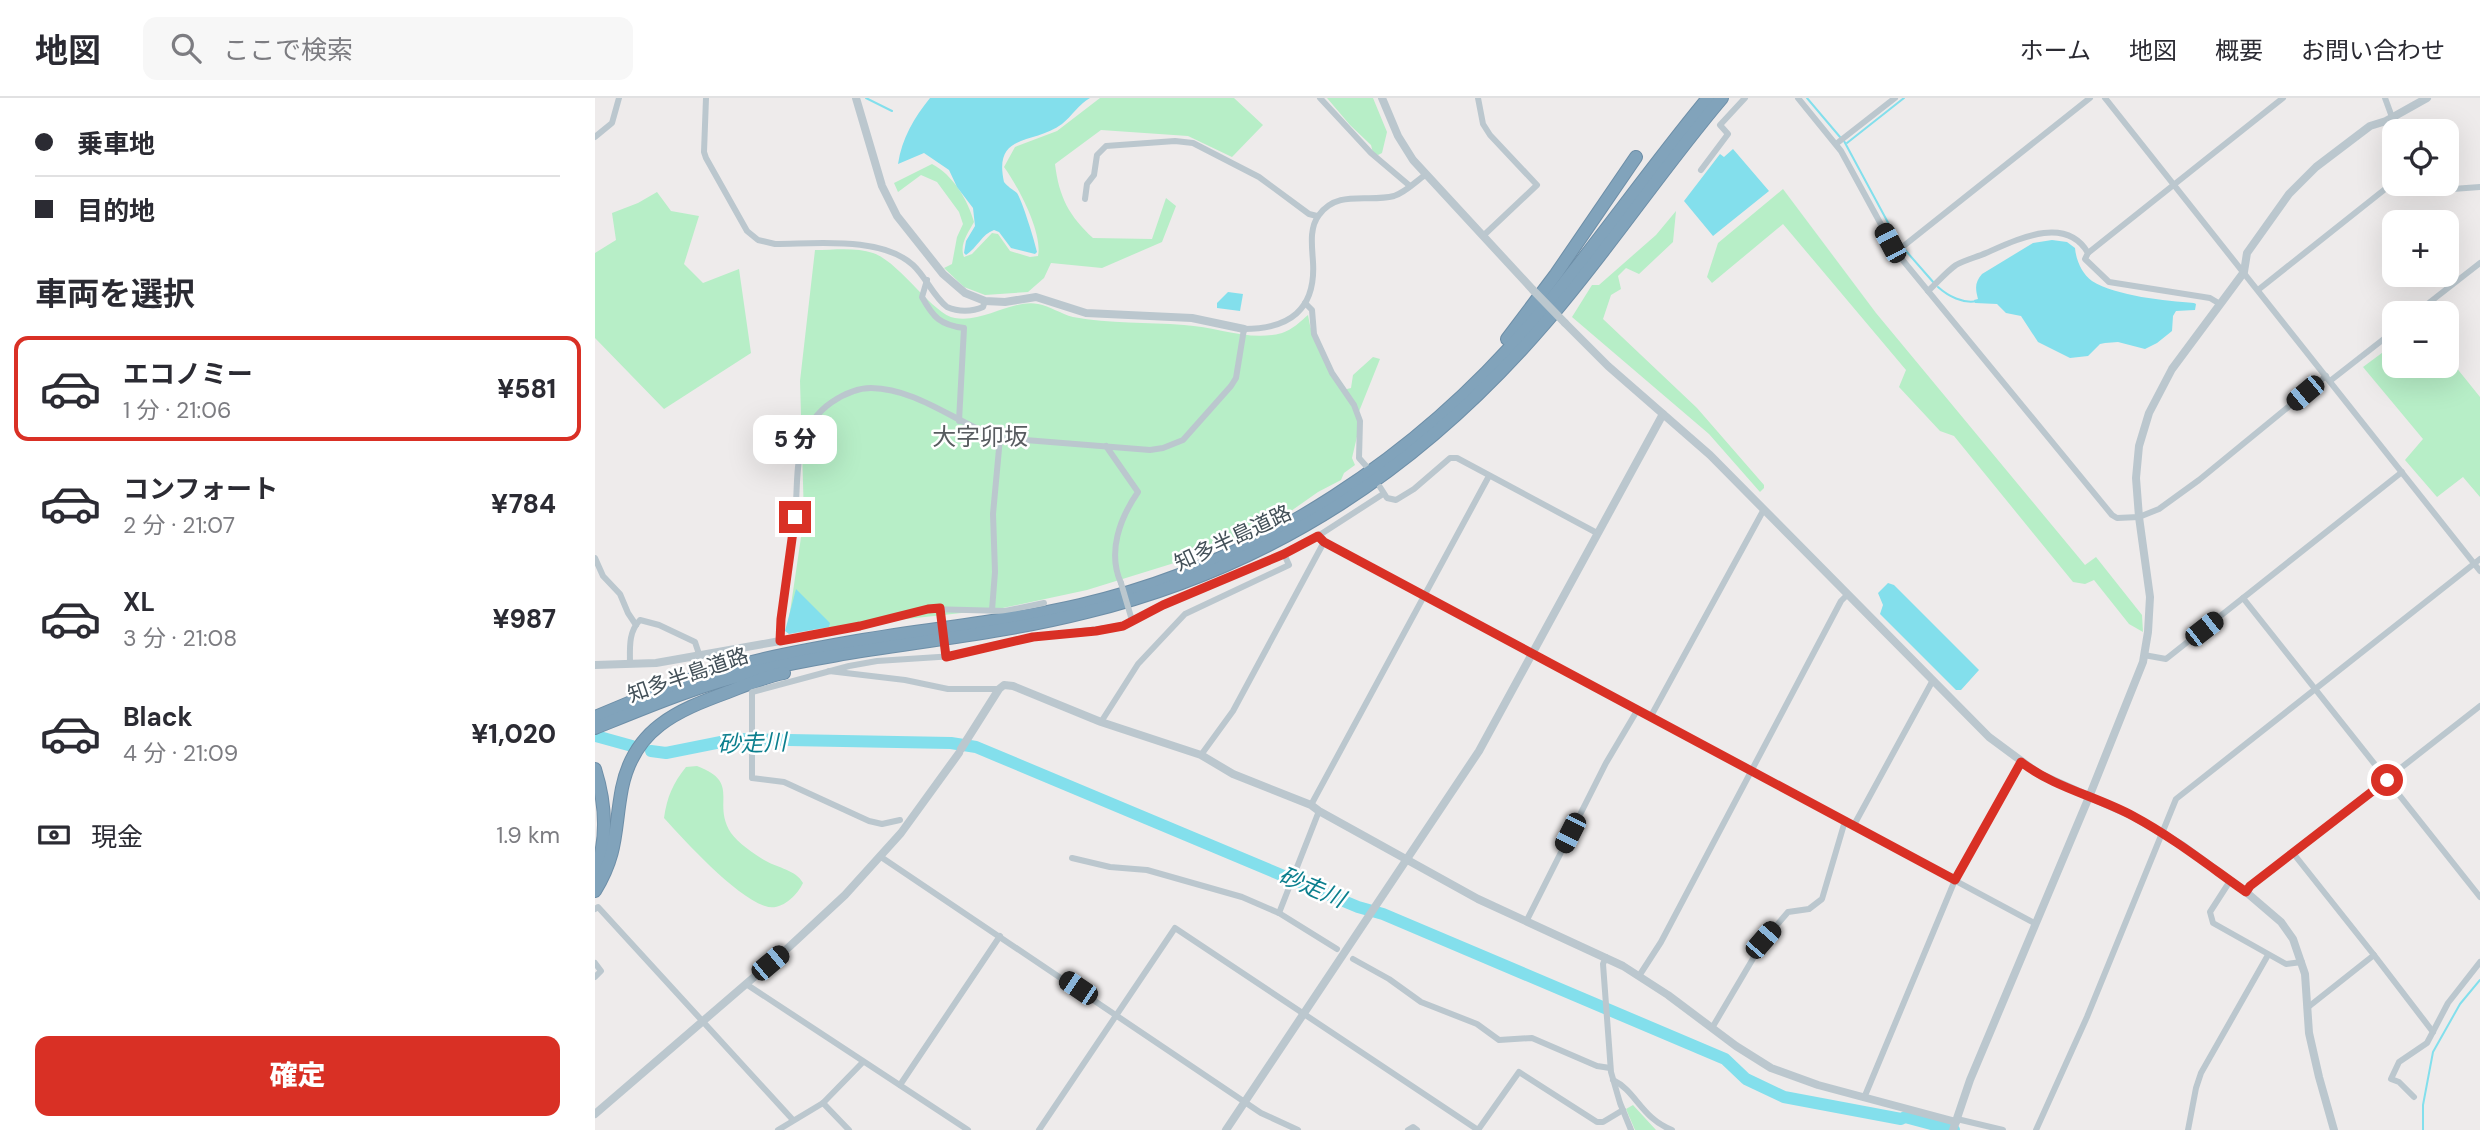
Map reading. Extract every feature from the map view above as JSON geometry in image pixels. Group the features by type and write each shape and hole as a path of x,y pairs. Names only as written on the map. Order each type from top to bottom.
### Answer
{"highway":[{"name":"知多半島道路","path":"595,717 669,687 749,663 835,645 1057,611 1109,598 1225,555 1311,510 1388,459 1455,401 1512,345 1541,313 1708,98"},
{"name":"知多半島道路","path":"595,728 687,691 751,672 1031,625 1134,600 1178,586 1231,564 1318,519 1421,447 1493,381 1588,271 1643,196 1722,98"},
{"path":"1455,401 1463,388 1533,307 1636,157"},
{"path":"595,891 607,868 616,839 625,777 641,743 656,727 686,708 752,683 859,656 864,651"},
{"path":"595,710 659,684 669,687"},
{"path":"595,769 604,822 603,846 595,874"},
{"path":"595,805 595,843"}],"street":[{"path":"595,137 612,123 619,98"},
{"path":"706,98 704,152 729,201 751,236 765,243 775,244 869,246 887,249 910,262 927,280 942,303 955,311 978,309 983,307 985,301"},
{"path":"856,98 882,186 897,216 908,233 954,285 985,301 1005,302 1037,297 1086,313 1192,318 1244,329 1277,326 1292,318 1305,303 1312,286 1312,232 1317,216 1325,207 1342,199 1390,197 1425,174"},
{"path":"1320,98 1371,153 1410,186"},
{"path":"1382,98 1402,143 1425,174 1565,323 1608,366 1710,455 1989,737 2051,781 2133,816 2162,832 2246,892 2281,922 2293,939 2302,962 2309,1033 2334,1130"},
{"path":"1478,98 1483,124 1490,135 1537,185 1483,236"},
{"path":"1701,170 1728,134 1720,125 1745,98"},
{"path":"1798,98 1836,144 1896,252 2117,518 2139,517 2159,509 2382,340"},
{"path":"1836,144 1895,98"},
{"path":"1896,252 2089,98"},
{"path":"2105,98 2402,472 2477,561 2480,571"},
{"path":"2220,304 2210,298 2109,282 2085,259 2088,253 2284,98"},
{"path":"2385,98 2389,119 2427,98"},
{"path":"1955,1125 2005,995 2136,681 2144,655 2150,597 2139,517 2137,463 2149,413 2172,369 2244,272 2247,253 2289,194 2326,159 2370,126 2382,122"},
{"path":"1085,199 1087,184 1094,175 1097,155 1106,146 1180,141 1193,144 1259,177 1309,214 1317,216"},
{"path":"2459,189 2480,187"},
{"path":"2258,290 2382,192"},
{"path":"1928,291 1957,265 2012,241 2038,234 2062,232 2071,235 2082,242 2088,253"},
{"path":"2431,301 2480,263"},
{"path":"927,280 922,297 934,317 952,326 964,328 959,421"},
{"path":"1305,303 1312,310 1314,334 1332,373 1354,405 1360,421 1359,458 1367,467"},
{"path":"780,641 795,517 799,455 802,439 822,409 846,393 870,388 920,399 959,421 1000,439 1150,450 1163,448 1183,440 1214,407 1236,377 1244,329"},
{"path":"1226,1130 1479,751 1663,414"},
{"path":"992,610 995,572 993,514 1000,439"},
{"path":"1106,446 1138,492 1120,522 1116,567 1132,619"},
{"path":"900,820 882,824 869,821 784,782 751,778 752,692 827,670 877,661 946,657 1033,637 1123,626 1163,605 1284,554 1318,536 1382,491 1392,500 1401,498 1450,458 1457,458 1597,533"},
{"path":"2144,655 2166,660 2402,472"},
{"path":"1311,805 1489,476"},
{"path":"1651,716 1763,511"},
{"path":"1318,536 1324,542 2036,924"},
{"path":"1201,755 1233,710 1324,542"},
{"path":"1101,722 1137,664 1185,614 1289,565 1284,554"},
{"path":"595,558 603,576 620,594 636,625"},
{"path":"2036,1130 2087,1017 2172,806 2179,796 2477,561"},
{"path":"1639,976 1661,942 1841,601 1847,595"},
{"path":"2243,598 2480,897"},
{"path":"595,665 682,659 860,626 928,609 1009,610 1044,603"},
{"path":"940,608 946,657"},
{"path":"630,664 631,639 640,620 695,642 699,654"},
{"path":"827,670 962,690 999,689"},
{"path":"1854,825 1933,680"},
{"path":"595,1114 816,923 881,857 935,789 1004,685 1013,686 1101,722 1201,755 1233,774 1311,805 1407,860 1526,922 1606,957 1639,976 1771,1068 1801,1080 1955,1125 2003,1130"},
{"path":"2246,892 2250,886 2480,706"},
{"path":"1526,922 1606,762 1638,709"},
{"path":"1864,1098 1955,880 2021,762"},
{"path":"1279,913 1319,811"},
{"path":"1712,1028 1763,940 1788,912 1809,909 1822,899 1845,821"},
{"path":"2293,853 2433,1032"},
{"path":"881,857 1272,1119 1298,1130"},
{"path":"1072,858 1110,867 1147,870 1242,897 1279,913 1337,948"},
{"path":"2230,881 2210,912 2211,920 2217,926 2287,965 2302,962"},
{"path":"595,909 598,907 793,1121"},
{"path":"1039,1130 1175,928 1478,1130 1519,1072 1597,1122 1603,1122 1623,1110"},
{"path":"900,1085 1000,936"},
{"path":"2188,1130 2201,1073 2268,955"},
{"path":"2307,1008 2374,955"},
{"path":"1606,957 1603,964 1610,1068 1612,1080 1632,1130"},
{"path":"1353,959 1421,1002 1476,1024 1499,1040 1532,1038 1597,1066 1610,1068"},
{"path":"2414,1097 2399,1082 2391,1079 2399,1062 2427,1043 2448,1003 2480,962"},
{"path":"595,963 601,971 595,977"},
{"path":"746,984 968,1130"},
{"path":"778,1130 823,1103 863,1062"},
{"path":"1612,1080 1625,1089 1650,1118 1672,1130"},
{"path":"823,1103 849,1130"},
{"path":"1408,1130 1413,1127 1417,1130"}],"green space":[{"path":"1100,98 1234,98 1263,125 1232,157 1188,136 1101,130 1055,164 1059,186 1067,205 1077,222 1093,238 1152,239 1166,198 1176,206 1162,242 1102,268 1051,263 1044,278 1028,292 985,295 964,287 944,268 952,264 957,237 963,224 959,212 937,182 921,175 898,192 894,183 932,164 953,181 964,197 974,222 963,244 964,257 972,254 992,233 998,234 1010,251 1030,257 1038,256 1039,246 1033,223 1022,197 1004,167 1015,147 1057,131"},
{"path":"1327,98 1373,98 1387,132 1382,153 1373,153 1371,145"},
{"path":"1783,189 1876,313 2085,565 2096,557 2142,615 2143,632 2129,624 2094,580 2085,584 2073,582 1954,436 1940,431 1899,387 1906,370 1783,224 1712,283 1707,277 1718,243"},
{"path":"657,192 671,211 699,216 684,264 703,283 739,269 751,353 664,409 595,338 595,253 616,240 612,213"},
{"path":"1676,211 1673,242 1639,274 1626,268 1618,276 1621,289 1611,295 1603,319 1697,408 1764,485 1760,492 1709,434 1572,317 1592,285 1599,285 1656,235"},
{"path":"852,249 873,253 894,267 937,308 955,318 976,317 1028,303 1087,319 1197,326 1258,336 1286,332 1308,315 1321,354 1343,390 1351,388 1353,375 1373,357 1380,359 1358,414 1359,428 1352,458 1355,465 1344,473 1341,480 1291,511 1241,536 1171,564 1087,590 998,609 787,632 804,517 800,381 815,250"},
{"path":"2382,353 2382,378 2459,378 2459,371 2480,397 2480,497 2463,477 2437,497 2405,460 2423,439 2363,367"},
{"path":"697,766 711,772 722,786 726,822 734,837 757,856 791,872 803,883 787,902 771,907 753,900 711,867 664,818 677,779 686,767"},
{"path":"1633,1105 1656,1130 1635,1130 1626,1109"}],"water":[{"path":"930,98 1090,98 1062,124 1018,142 1004,155 1004,182 1019,197 1036,247 1035,254 1011,248 999,232 994,230 966,255 966,241 975,226 973,208 957,187 949,170 924,153 898,164 909,129"},
{"path":"1733,149 1769,191 1713,236 1684,201 1720,154 1724,157"},
{"path":"2052,240 2067,242 2075,248 2085,275 2102,286 2141,297 2194,303 2195,310 2176,311 2172,331 2145,349 2118,342 2105,343 2100,344 2088,356 2070,358 2038,342 2021,316 2006,313 1997,304 1975,303 1974,300 1978,299 1977,283 1982,274 2033,243"},
{"path":"1228,292 1243,294 1240,311 1217,308 1217,303"},
{"path":"1888,583 1894,585 1979,670 1961,690 1956,690 1880,614 1883,605 1878,593"},
{"path":"796,589 830,623 829,627 789,634 785,631"}],"waterway":[{"path":"866,98 892,111"},
{"path":"1807,98 1840,137"},
{"path":"1847,143 1904,98"},
{"path":"1844,141 1899,243 1934,283"},
{"path":"1938,287 1956,298 1977,301"},
{"name":"砂走川","path":"596,736 632,746"},
{"name":"砂走川","path":"651,751 666,753 736,739 951,743 976,747 1358,907 1383,914 1725,1059 1746,1079 1784,1097 1901,1119 1905,1117 1954,1130"},
{"path":"2423,1130 2423,1105 2433,1052 2460,1004 2480,980"}],"district":[{"name":"大字卯坂","path":"980,437"}],"route":[{"path":"795,517 780,641 940,608 946,657 1033,637 1123,626 1163,605 1284,554 1318,536 1324,542 1955,880 2021,762 2051,781 2105,802 2162,832 2246,892 2250,886 2387,780"}]}
